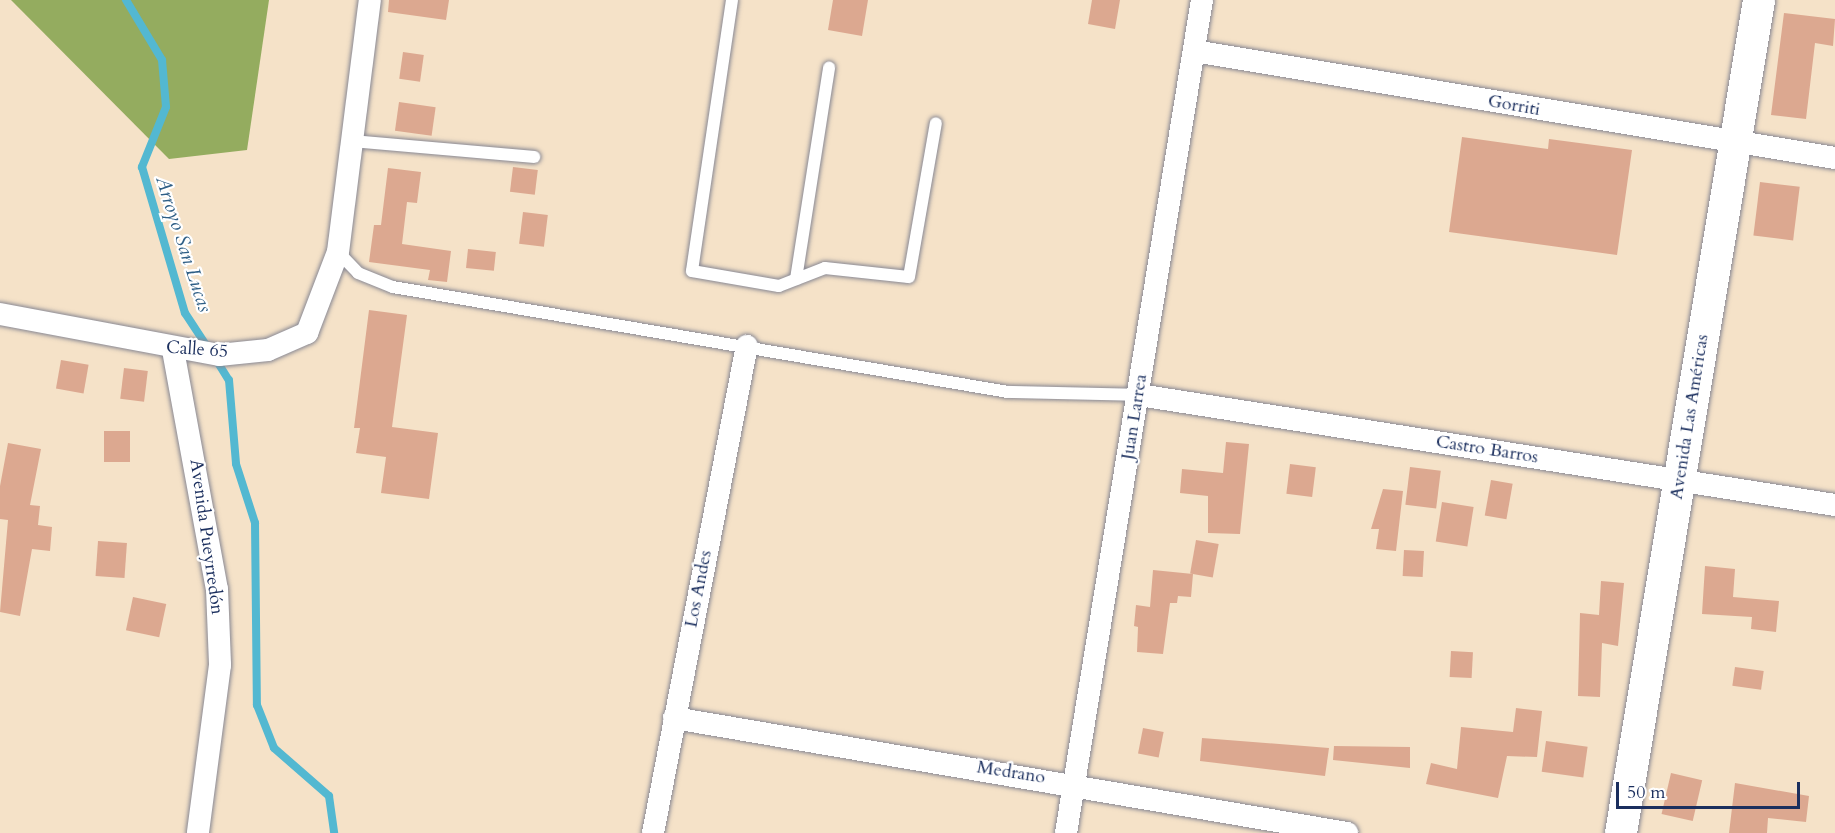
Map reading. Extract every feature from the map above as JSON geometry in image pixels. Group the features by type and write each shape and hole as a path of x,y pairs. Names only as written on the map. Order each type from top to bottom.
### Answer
{"main road":[{"name":"Avenida Las Américas","path":"1621,833 1759,0"}],"street":[{"path":"338,252 370,0"},
{"name":"Juan Larrea","path":"1066,833 1202,0"},
{"name":"Gorriti","path":"1194,51 1735,144 1835,158"},
{"name":"Calle 65","path":"0,314 173,350 219,355 268,350 307,333 338,252"},
{"name":"Los Andes","path":"653,833 747,346"},
{"name":"Avenida Pueyrredón","path":"173,350 217,589 220,665 198,833"},
{"name":"Castro Barros","path":"1139,395 1835,505"},
{"name":"Medrano","path":"674,718 1075,783 1347,833"}],"lane":[{"path":"732,0 692,271 779,286 825,268 909,277 936,123"},
{"path":"796,279 829,68"},
{"path":"352,141 534,157"},
{"path":"338,252 358,273 393,287 1008,392 1139,395"}],"green space":[{"path":"11,0 269,0 247,150 169,159"}],"building":[{"path":"389,0 449,0 446,20 388,12"},
{"path":"833,0 868,0 862,36 828,30"},
{"path":"1092,0 1120,0 1115,29 1088,24"},
{"path":"1784,13 1835,19 1833,46 1815,43 1806,119 1771,115"},
{"path":"403,52 424,55 420,82 399,79"},
{"path":"399,102 436,107 432,136 395,131"},
{"path":"1462,137 1548,149 1549,139 1632,150 1617,255 1449,232"},
{"path":"513,167 538,170 535,195 510,192"},
{"path":"388,168 421,172 417,203 407,202 402,244 451,251 447,282 428,280 430,270 369,262 374,225 381,225"},
{"path":"1760,182 1800,187 1793,240 1753,236"},
{"path":"523,212 548,215 544,247 519,244"},
{"path":"468,249 496,252 494,271 466,268"},
{"path":"369,310 407,315 392,427 438,433 429,499 381,493 386,457 356,453 360,428 354,428"},
{"path":"61,360 89,365 84,393 56,389"},
{"path":"124,368 148,371 144,402 120,399"},
{"path":"104,431 130,431 130,462 104,462"},
{"path":"1226,442 1249,444 1240,534 1208,533 1208,496 1180,493 1182,469 1223,473"},
{"path":"8,443 41,449 30,505 40,506 38,525 52,527 50,551 32,549 20,616 0,612 8,520 0,519 0,486"},
{"path":"1290,464 1316,467 1312,497 1286,494"},
{"path":"1410,467 1441,471 1436,508 1405,505"},
{"path":"1491,480 1513,484 1506,519 1485,515"},
{"path":"1383,489 1403,491 1396,551 1376,549 1379,529 1371,529"},
{"path":"1442,502 1474,507 1467,547 1436,542"},
{"path":"1196,540 1219,544 1213,577 1190,573"},
{"path":"98,541 127,543 124,578 96,576"},
{"path":"1404,550 1424,551 1423,577 1403,576"},
{"path":"1705,566 1735,569 1733,597 1779,601 1776,632 1751,629 1752,617 1702,614"},
{"path":"1153,570 1193,574 1191,597 1178,596 1177,603 1170,603 1163,654 1137,652 1138,627 1134,626 1136,605 1150,607"},
{"path":"1601,581 1624,583 1618,646 1602,643 1600,697 1578,696 1580,613 1599,615"},
{"path":"133,597 166,604 159,637 126,630"},
{"path":"1451,651 1473,652 1472,678 1450,677"},
{"path":"1735,667 1764,671 1761,690 1732,686"},
{"path":"1516,708 1542,711 1537,757 1507,756 1498,798 1426,784 1431,763 1457,769 1461,727 1513,732"},
{"path":"1143,728 1164,732 1159,758 1138,754"},
{"path":"1202,738 1329,748 1325,776 1200,761"},
{"path":"1546,741 1588,747 1583,778 1542,772"},
{"path":"1334,746 1410,747 1410,768 1333,760"},
{"path":"1671,773 1702,780 1693,821 1662,814"},
{"path":"1735,783 1809,796 1806,822 1768,818 1767,833 1729,833"}],"waterway":[{"name":"Arroyo San Lucas","path":"126,0 162,60 166,107 142,167 185,313 208,348"},
{"name":"Arroyo San Lucas","path":"215,358 229,380 236,464 255,523 257,705 274,748 329,796 334,833"}]}
